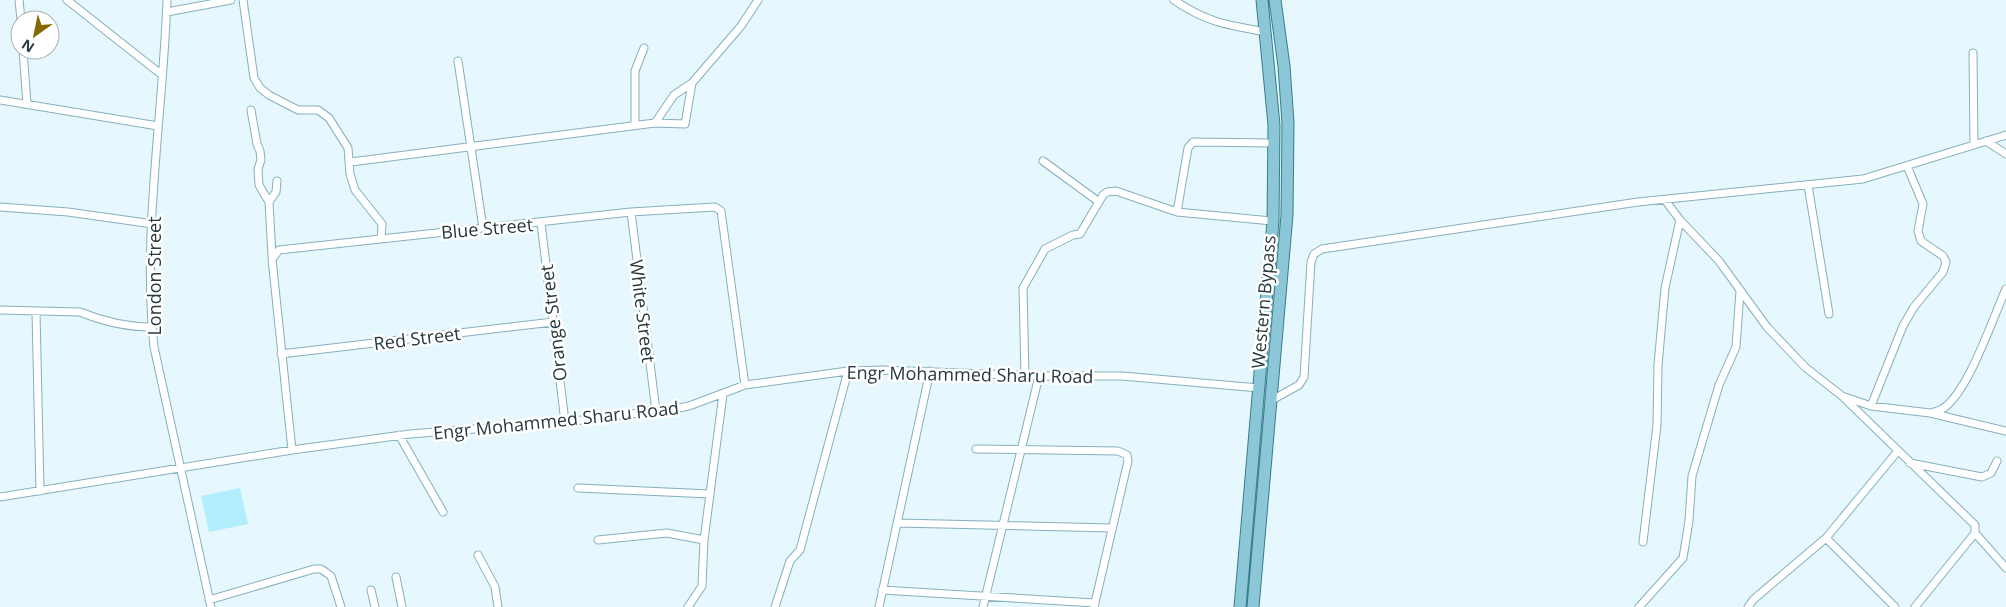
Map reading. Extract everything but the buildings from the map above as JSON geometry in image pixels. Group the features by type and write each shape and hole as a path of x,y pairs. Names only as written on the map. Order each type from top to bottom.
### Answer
{"main road":[{"name":"Western Bypass","path":"1240,607 1273,221 1274,143 1262,0"},
{"name":"Western Bypass","path":"1253,607 1281,308 1288,172 1284,66 1275,0"}],"street":[{"path":"67,0 162,75"},
{"name":"London Street","path":"167,0 153,224 152,327 154,348 210,603"},
{"path":"167,12 232,0"},
{"path":"243,0 256,82 264,92 298,110 323,112 329,118 348,148 351,162 350,174 356,190 382,224 380,239"},
{"path":"656,123 674,95 692,83 741,26 758,0"},
{"path":"1176,1 1201,17 1228,26 1266,32"},
{"path":"635,125 635,71 644,48"},
{"path":"1973,53 1974,145"},
{"path":"24,60 27,104"},
{"path":"458,61 473,147 484,228"},
{"path":"351,162 635,125 656,123 685,124 692,83"},
{"path":"0,100 158,126"},
{"path":"251,110 260,151 261,160 258,171 260,185 270,202 272,259 292,450"},
{"path":"1272,400 1299,385 1304,377 1311,262 1317,251 1606,206 1863,179 2006,136"},
{"path":"1177,212 1188,148 1193,142 1274,143"},
{"path":"1986,142 2005,154"},
{"path":"1043,162 1099,202"},
{"path":"1871,406 1903,326 1914,307 1943,272 1946,262 1943,256 1921,241 1918,231 1923,204 1907,166"},
{"path":"270,202 276,192 278,181"},
{"path":"1808,185 1829,314"},
{"path":"1025,376 1023,288 1045,249 1073,235 1080,234 1107,192 1116,191 1177,212 1273,221"},
{"path":"1665,200 1680,220 1719,261 1767,327 1805,367 1842,396 1897,452 1975,526 1975,533 1915,607"},
{"path":"0,206 68,212 153,224"},
{"name":"Blue Street","path":"272,259 279,250 631,212 713,206 720,211 745,385"},
{"name":"White Street","path":"631,212 656,411"},
{"path":"1643,542 1656,425 1658,365 1665,288 1680,220"},
{"name":"Orange Street","path":"540,223 565,422"},
{"path":"1930,413 1942,409 1958,393 1981,348 2006,289"},
{"path":"1639,607 1683,558 1689,521 1692,476 1719,385 1736,347 1740,291"},
{"path":"0,310 80,312 90,317 138,327 152,327"},
{"path":"36,312 40,491"},
{"name":"Red Street","path":"281,354 553,322"},
{"path":"775,607 790,561 800,550 848,371"},
{"name":"Engr Mohammed Sharu Road","path":"0,498 180,470 292,450 400,435 565,422 656,411 689,406 745,385 848,371 930,371 1025,376 1122,376 1259,388"},
{"path":"879,607 930,371"},
{"path":"983,607 1039,376"},
{"path":"688,607 702,586 704,540 723,394"},
{"path":"1842,396 1871,406 1930,413 2006,431"},
{"path":"400,435 442,512"},
{"path":"882,590 1094,605 1128,461 1123,452 976,449"},
{"path":"1748,607 1754,599 1826,538 1897,452"},
{"path":"1909,463 1982,477 1991,473 1997,461"},
{"path":"578,488 710,494"},
{"path":"898,523 1002,527 1112,528"},
{"path":"598,540 668,533 704,540"},
{"path":"1975,533 2006,568"},
{"path":"1826,538 1896,607"},
{"path":"478,555 495,586 498,607"},
{"path":"210,603 314,569 321,569 332,576 341,607"},
{"path":"396,577 402,607"},
{"path":"371,590 374,607"}],"shaded area":[{"path":"240,488 248,524 209,532 201,496"}]}
